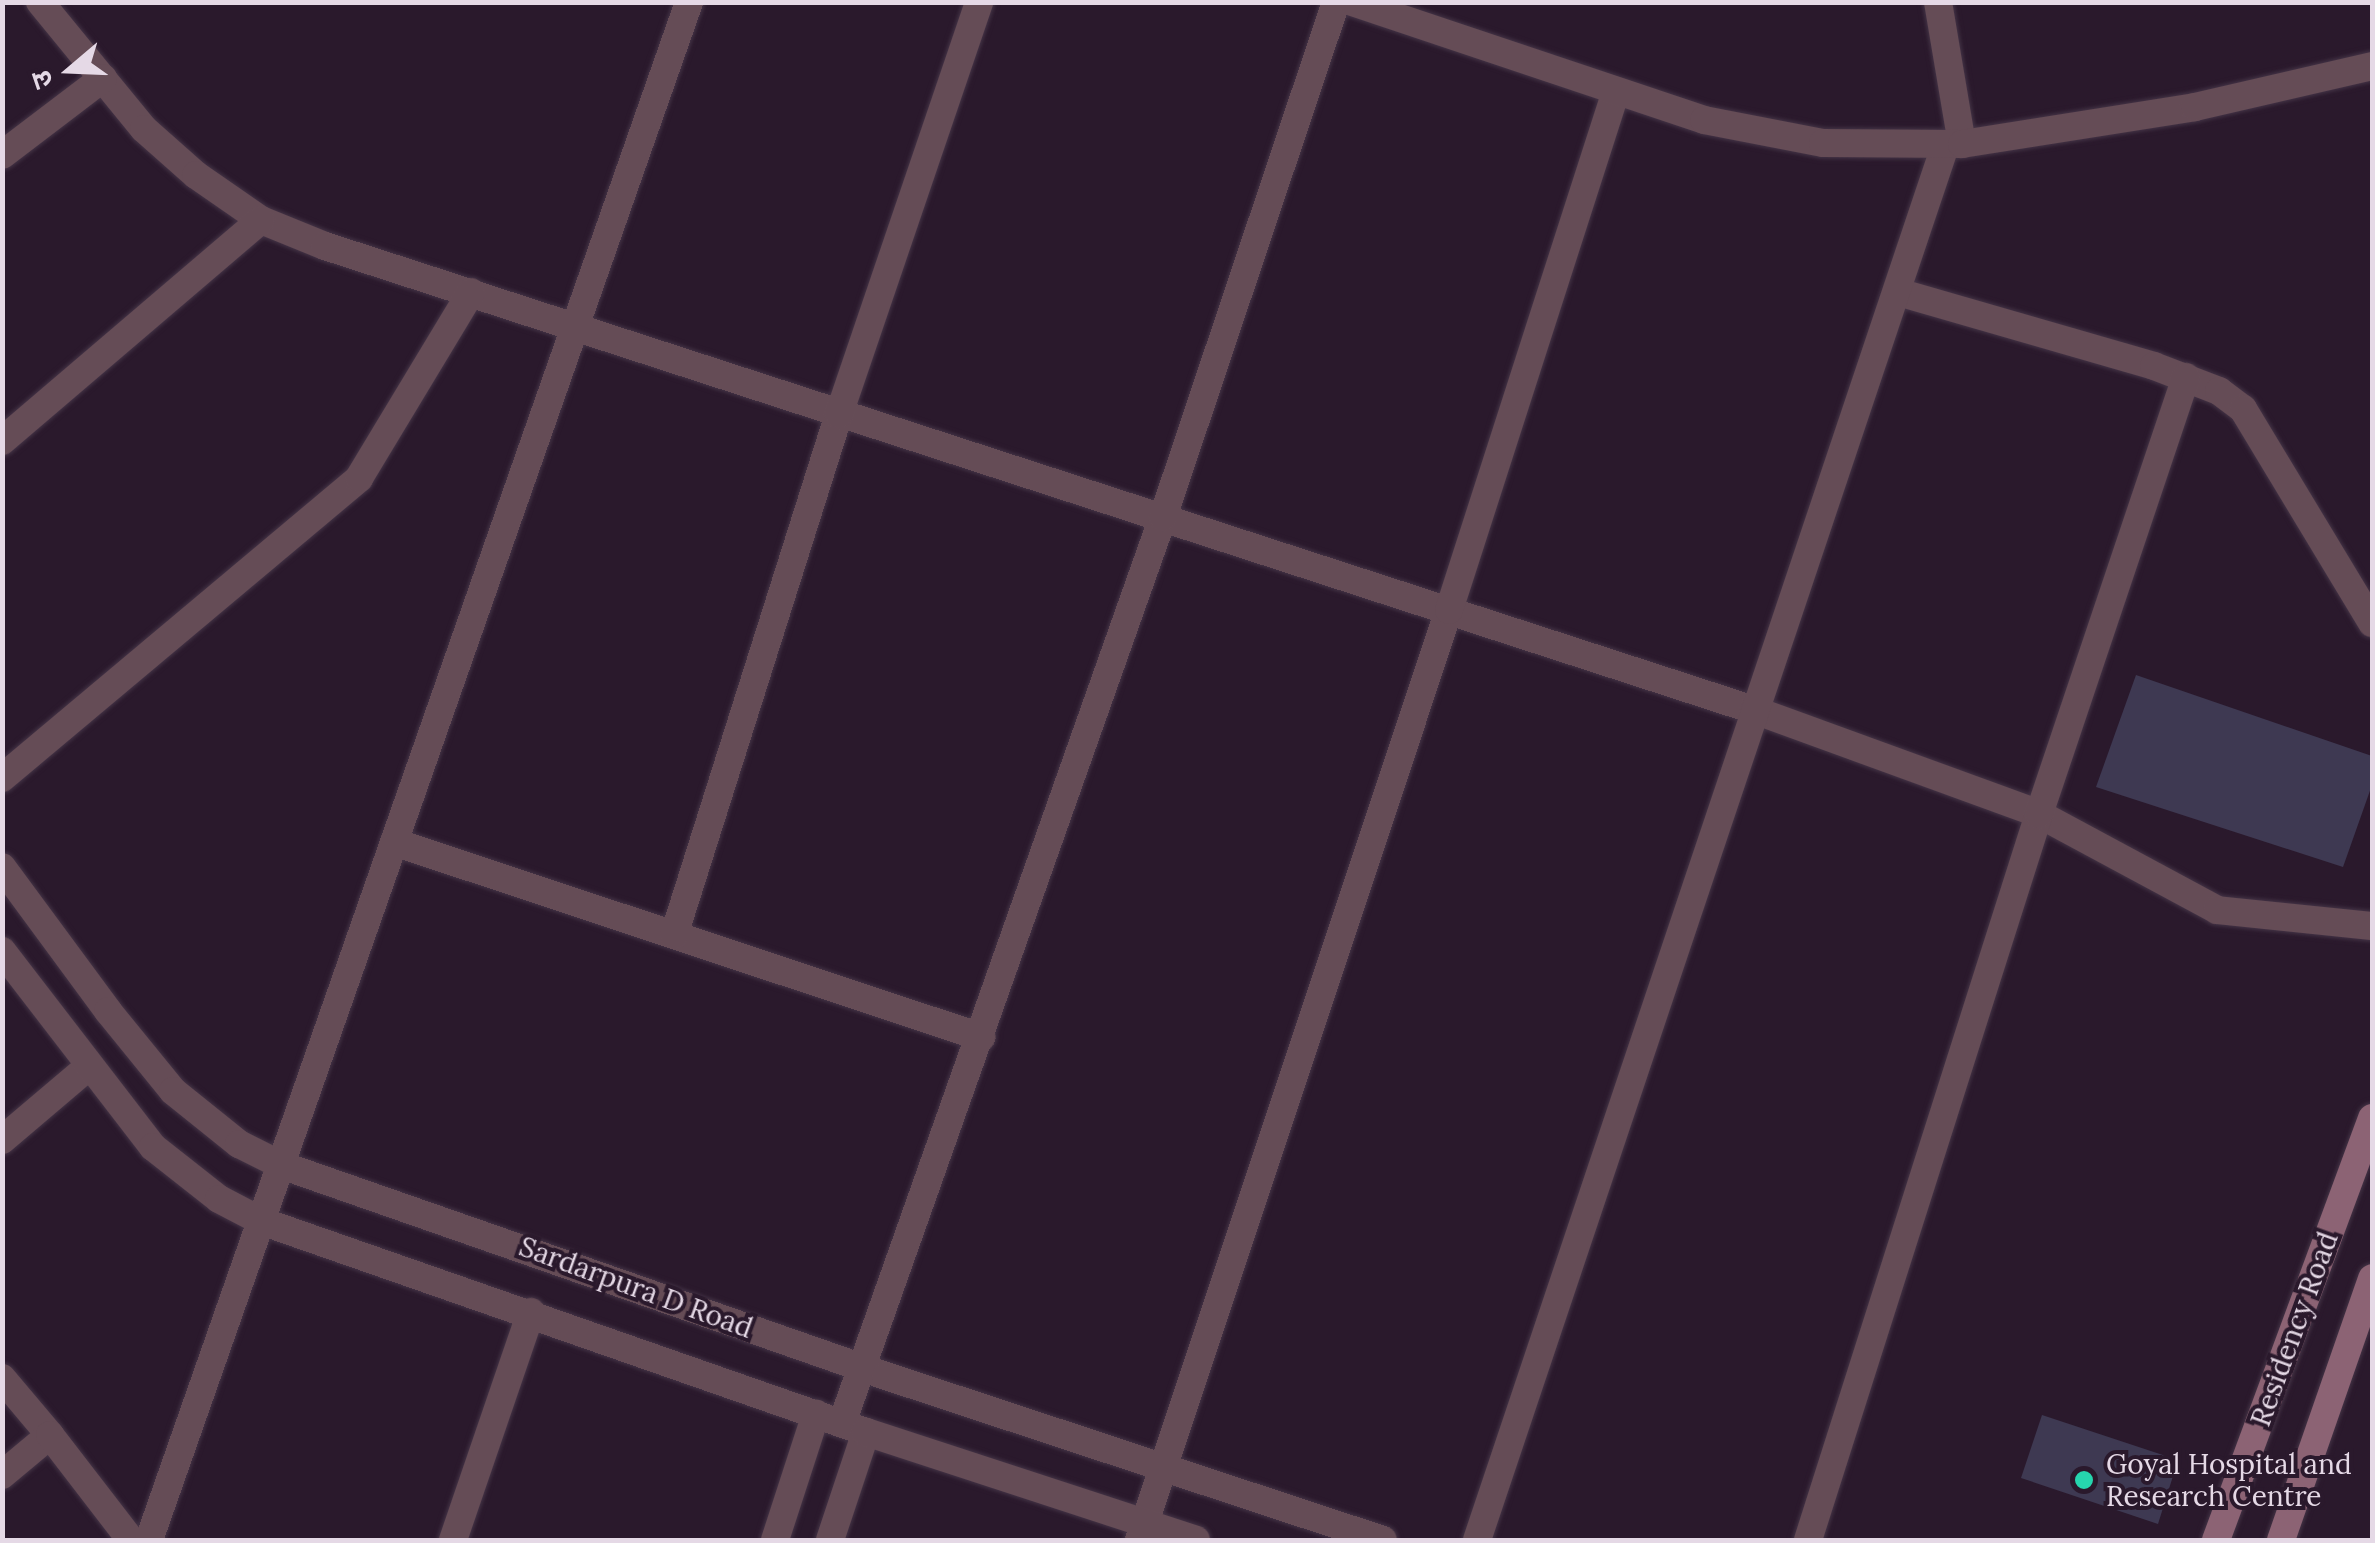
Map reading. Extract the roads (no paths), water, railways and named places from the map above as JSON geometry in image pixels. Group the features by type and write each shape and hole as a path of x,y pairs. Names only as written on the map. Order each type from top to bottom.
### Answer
{"main road":[{"name":"Residency Road","path":"2216,1540 2372,1118"},
{"name":"Residency Road","path":"2281,1540 2372,1278"}],"street":[{"path":"40,2 144,129 196,174 261,220 325,246 1754,710 2039,814 2217,910 2372,926"},
{"path":"149,1540 689,2"},
{"path":"674,935 839,414 979,2"},
{"path":"776,1540 841,1423 862,1367 1163,516 1336,2"},
{"path":"1352,2 1704,120 1823,143 1954,145 2195,107 2372,66"},
{"path":"1477,1540 1754,710 1898,292 1954,145 1938,2"},
{"path":"2,155 103,78"},
{"path":"1142,1532 1449,610 1616,91"},
{"path":"2,441 261,220"},
{"path":"2,778 359,478 471,292"},
{"path":"1898,292 2186,377 2218,390 2244,410 2372,623"},
{"path":"1808,1540 2039,814 2186,377"},
{"path":"394,842 981,1036"},
{"name":"Sardarpura D Road","path":"2,866 108,1011 173,1091 239,1144 282,1165 862,1367 1383,1540"},
{"path":"2,951 153,1147 219,1200 261,1221 531,1312 1142,1532 1196,1540"},
{"path":"2,1140 88,1067"},
{"path":"453,1540 531,1312"},
{"path":"2,1378 131,1540"},
{"path":"830,1540 841,1423"},
{"path":"2,1475 50,1435"}],"place":[{"name":"Goyal Hospital and Research Centre","path":"2084,1480"}]}
